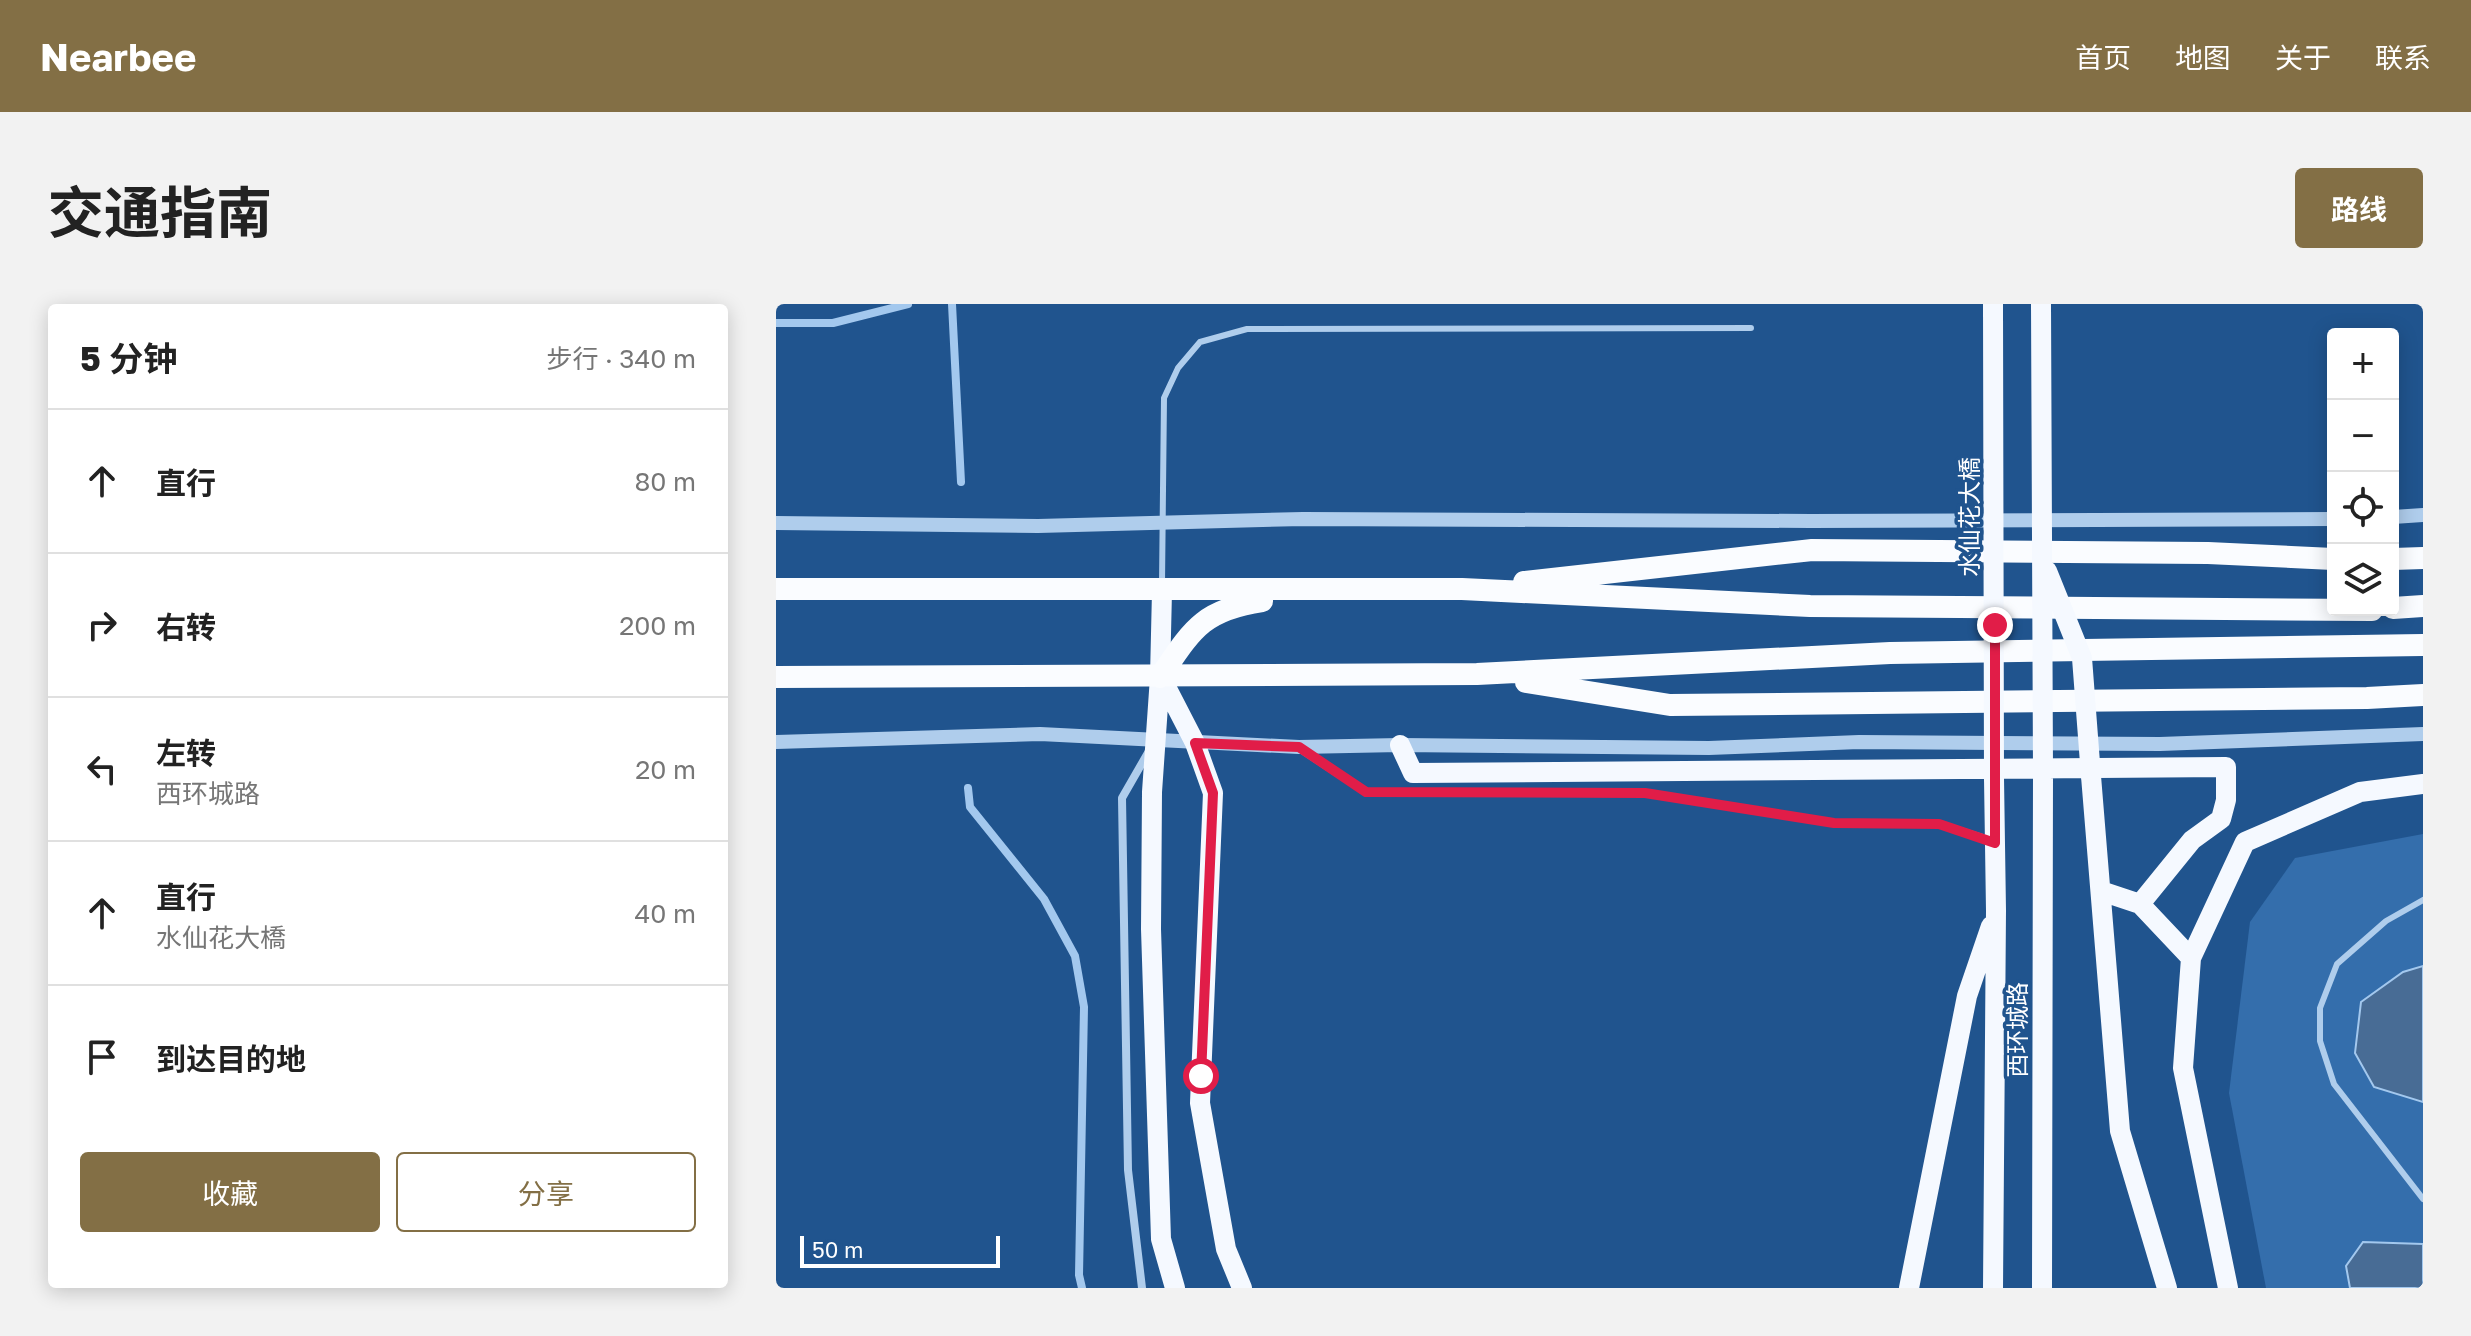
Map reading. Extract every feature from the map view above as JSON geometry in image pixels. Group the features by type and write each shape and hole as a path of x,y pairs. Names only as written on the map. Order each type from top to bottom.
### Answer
{"highway":[{"path":"1462,589 1812,550 2208,553 2327,559"},
{"path":"2399,559 2423,558"},
{"path":"776,589 1462,589 1810,606 2327,610"},
{"path":"1160,677 1194,628 1232,606 1334,590"},
{"path":"2399,608 2423,606"},
{"path":"776,677 1477,674 1890,653 2423,645"},
{"path":"1477,674 1670,705 2423,695"}],"main road":[{"name":"水仙花大橋","path":"1993,304 1994,778"},
{"name":"西环城路","path":"2041,304 2042,1288"},
{"path":"2042,558 2082,658 2120,1131 2167,1288"},
{"path":"1162,591 1151,929 1161,1239 1175,1288"},
{"path":"1160,677 1195,743 1213,793 1200,1103 1226,1249 1242,1288"},
{"path":"1400,745 1413,773 2226,767 2226,800 2221,819 2192,840 2140,904"},
{"name":"西环城路","path":"1993,1288 1994,778"},
{"path":"2228,1288 2183,1068 2191,958 2245,842 2360,792 2423,784"},
{"path":"2101,891 2140,904 2191,958"},
{"path":"1909,1288 1967,996 1996,911"},
{"path":"1161,1239 1187,1288"}],"street":[{"path":"2399,517 2423,515"},
{"path":"776,523 1038,526 1303,519 2327,519"},
{"path":"776,742 1040,734 1299,747 1709,748 1859,742 2160,744 2423,734"},
{"path":"1142,1288 1128,1170 1122,798 1156,740"},
{"path":"1299,747 1366,792 1645,793 1834,823 1939,824 1995,843"}],"lane":[{"path":"1162,591 1164,398 1178,368 1200,342 1247,329 1751,328"},
{"path":"2423,900 2386,921 2337,964 2320,1008 2320,1041 2334,1084 2423,1199"}],"shaded area":[{"path":"2423,834 2423,1288 2266,1288 2229,1093 2250,922 2295,858"},
{"path":"2423,966 2423,1102 2374,1087 2355,1053 2361,1002 2403,972"},
{"path":"2363,1242 2423,1244 2423,1288 2350,1288 2346,1266"}],"waterway":[{"path":"776,323 833,323 908,304"},
{"path":"952,304 961,482"},
{"path":"968,788 970,807 1044,899 1075,956 1084,1007 1079,1275 1082,1288"}],"route":[{"path":"1201,1076 1213,793 1195,743 1299,747 1366,792 1645,793 1834,823 1939,824 1995,843 1995,625"}]}
